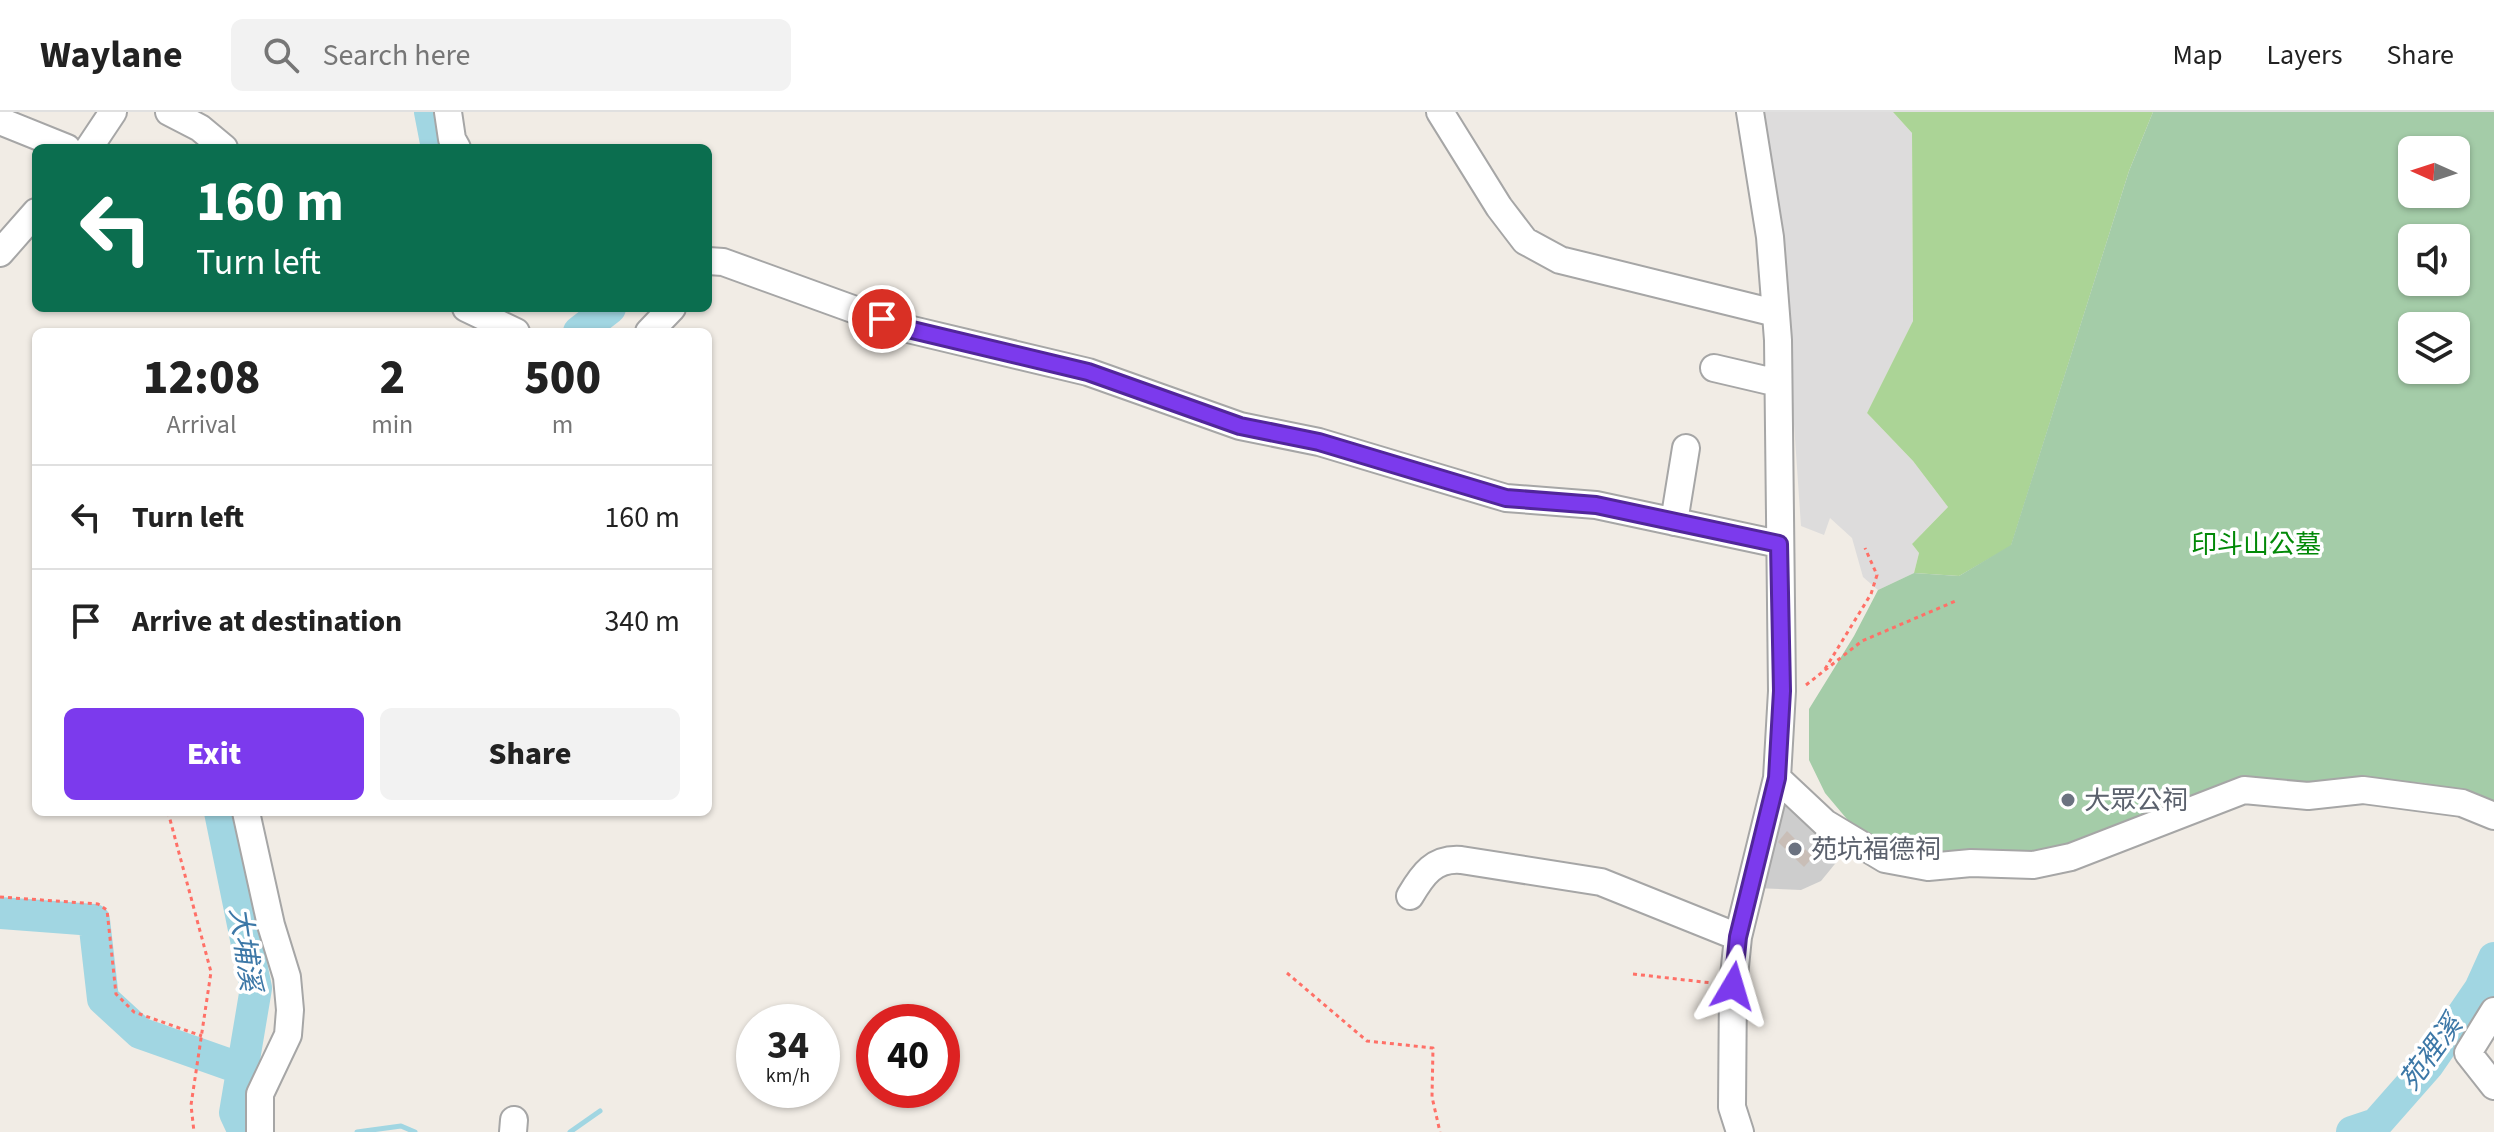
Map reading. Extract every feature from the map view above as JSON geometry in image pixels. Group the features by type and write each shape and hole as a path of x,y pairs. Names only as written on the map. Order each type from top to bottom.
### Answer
{"street":[{"path":"4,112 0,119 58,144"},
{"path":"92,144 113,112"},
{"path":"169,112 200,128 219,144"},
{"path":"448,112 455,144"},
{"path":"1440,112 1499,207 1525,241 1560,260 1775,313"},
{"path":"1740,1132 1732,1107 1733,986 1738,937 1777,778 1782,691 1775,313 1770,237 1750,112"},
{"path":"0,253 32,217"},
{"path":"712,261 723,262 908,329 1088,372 1240,426 1319,442 1506,498 1596,505 1779,544"},
{"path":"474,312 508,328"},
{"path":"653,328 668,312"},
{"path":"1714,368 1778,383"},
{"path":"1674,522 1686,448"},
{"path":"1777,778 1825,823 1885,859 1928,867 1971,863 2033,865 2071,857 2244,790 2308,796 2363,790 2462,803 2494,816"},
{"path":"247,816 271,925 287,977 290,1010 288,1035 260,1094 260,1132"},
{"path":"1410,896 1422,875 1444,859 1461,860 1601,882 1738,937"},
{"path":"2494,1011 2468,1053 2494,1086"}],"path":[{"path":"1823,672 1871,594 1877,575 1865,548"},
{"path":"1782,691 1809,684 1862,641 1958,600"},
{"path":"169,816 211,972 191,1105 194,1132"},
{"path":"0,897 98,904 107,910 116,994 134,1012 202,1036"},
{"path":"1287,973 1367,1041 1433,1048 1432,1097 1440,1132"},
{"path":"1633,974 1733,986"}],"shaded area":[{"path":"1762,112 1893,112 1912,133 1913,321 1867,413 1913,461 1948,507 1912,544 1919,553 1914,573 1878,590 1863,577 1852,538 1830,518 1824,535 1801,526 1780,220"},
{"name":"苑坑福德祠","path":"1780,785 1834,843 1839,859 1821,881 1801,890 1754,888"}],"green space":[{"path":"1893,112 2153,112 2129,171 2011,546 1959,576 1914,573 1919,553 1912,544 1948,507 1913,461 1867,413 1913,321 1912,133"},
{"name":"印斗山公墓","path":"2153,112 2494,112 2494,807 2424,783 2380,781 2305,786 2267,778 2228,785 2139,828 2016,857 1986,850 1944,857 1882,850 1862,837 1825,793 1809,760 1809,709 1878,590 1914,573 1959,576 2011,545 2129,171"}],"building":[{"name":"苑坑福德祠","path":"1787,831 1813,857 1804,867 1778,842"}],"waterway":[{"name":"大埔溪","path":"430,112 436,144"},
{"name":"大埔溪","path":"584,328 605,312"},
{"name":"大埔溪","path":"221,816 256,988 235,1113 244,1132"},
{"path":"0,913 94,920 103,999 140,1033 242,1069"},
{"name":"苑裡溪","path":"2352,1132 2376,1124 2428,1065 2480,989 2494,958"},
{"path":"570,1132 600,1111"},
{"path":"357,1132 401,1126 415,1132"}],"place":[{"name":"大眾公祠","path":"2068,800"},
{"name":"苑坑福德祠","path":"1795,849"}],"route":[{"path":"882,319 908,329 1088,372 1240,426 1319,442 1506,498 1596,505 1779,544 1782,691 1777,778 1738,937 1733,986"}]}
